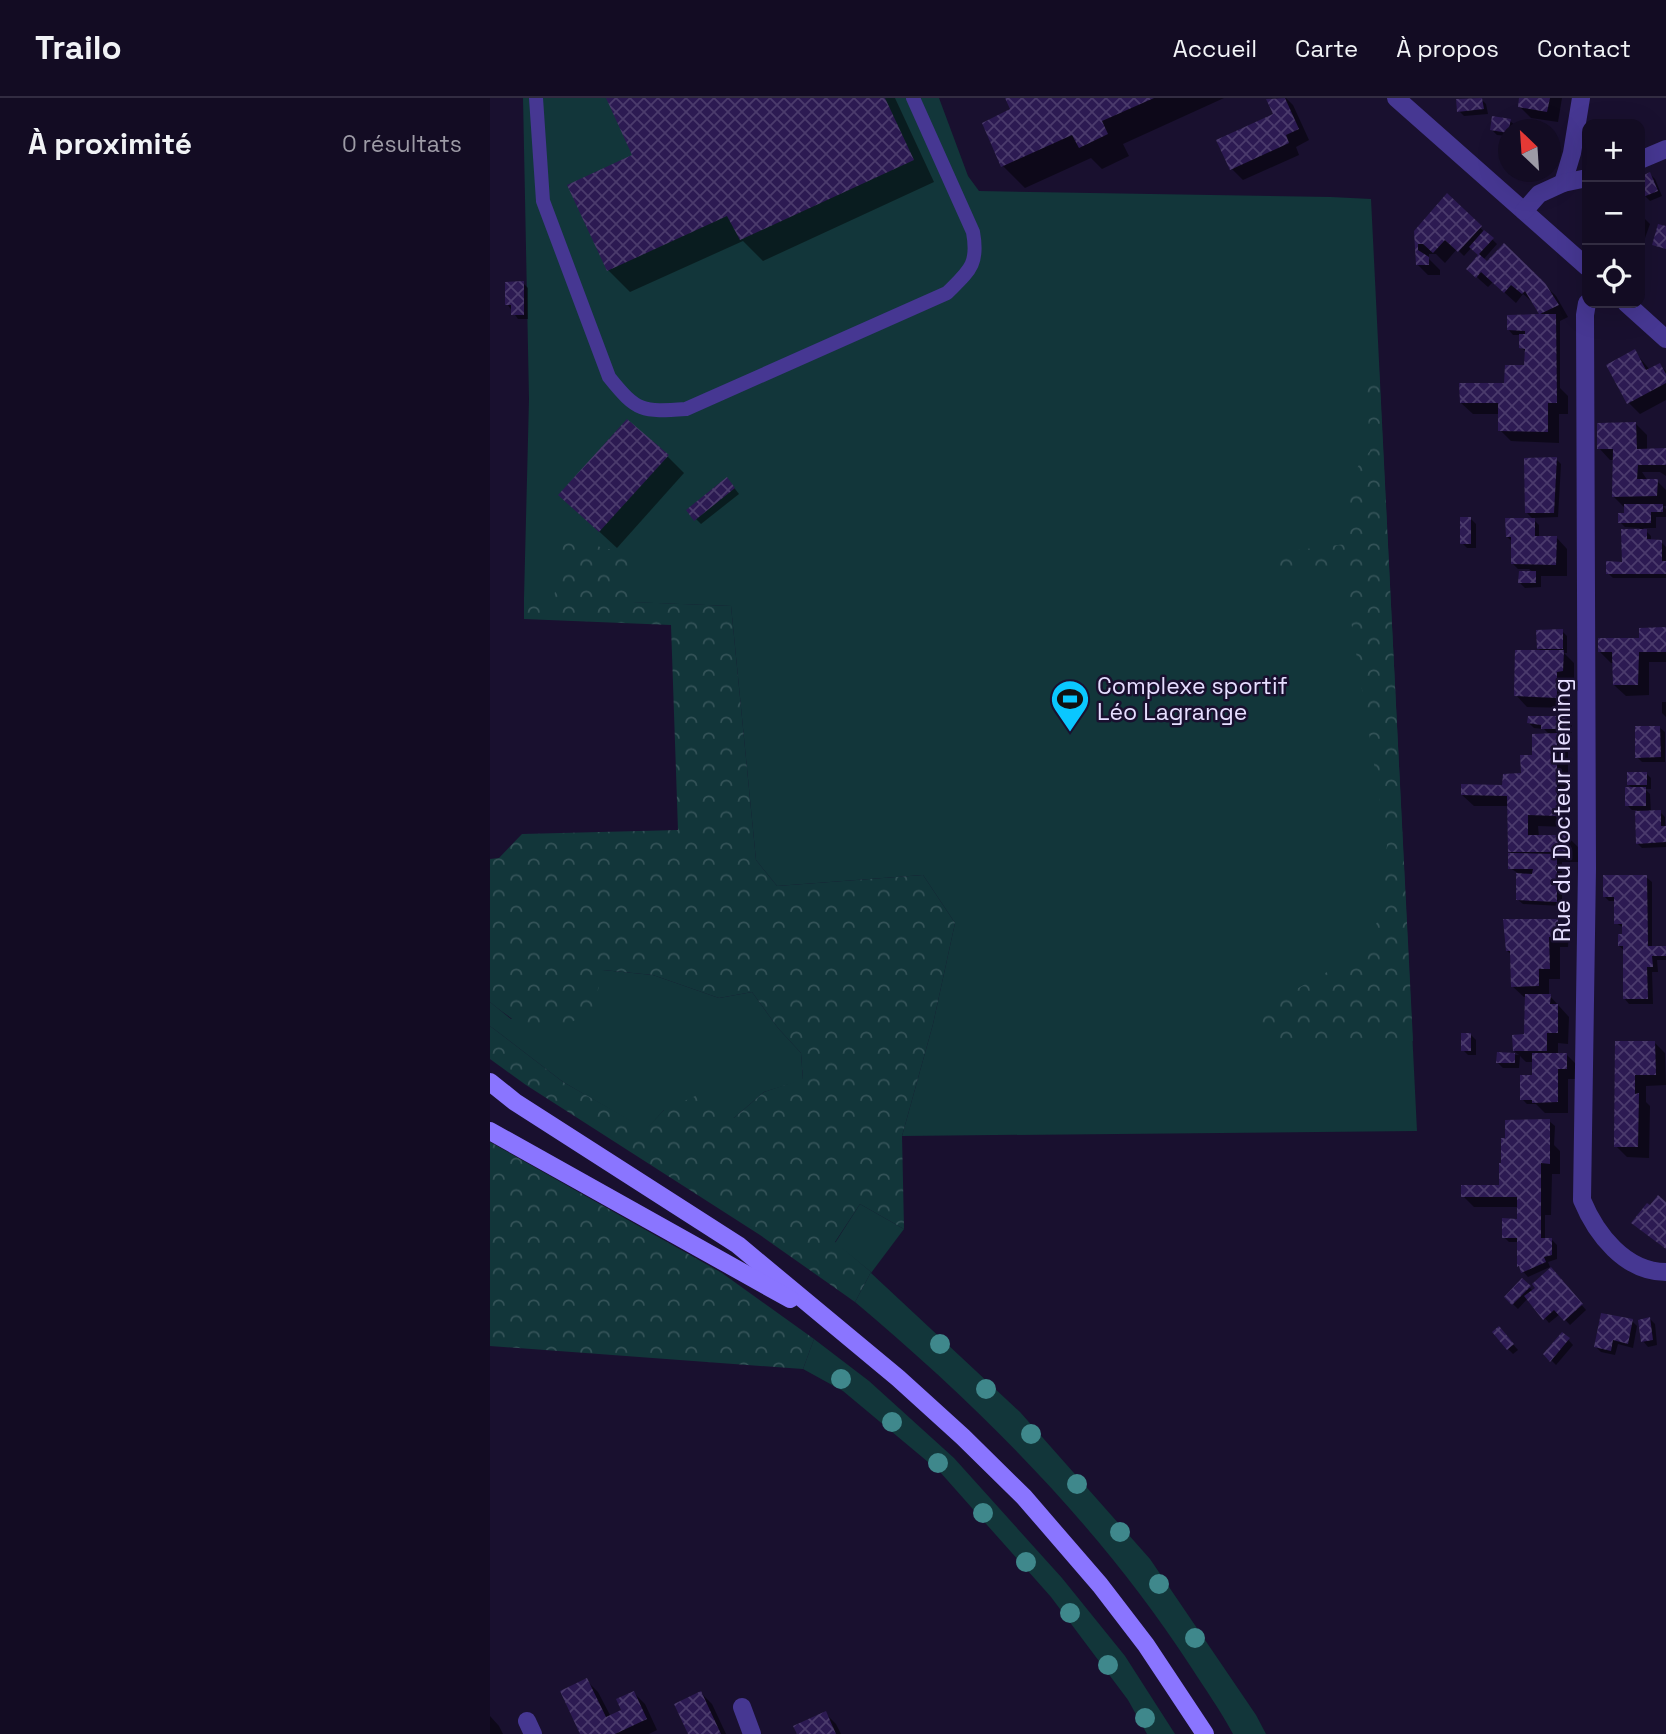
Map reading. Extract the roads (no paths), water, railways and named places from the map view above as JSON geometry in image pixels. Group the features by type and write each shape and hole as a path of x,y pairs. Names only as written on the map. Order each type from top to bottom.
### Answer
{"main road":[{"path":"490,1082 515,1102 738,1245 898,1378 1024,1497 1100,1585 1138,1635 1205,1734"},
{"path":"490,1131 827,1320"}],"street":[{"path":"1396,98 1582,263"},
{"path":"1563,183 1573,153 1581,98"},
{"path":"1645,158 1666,149"},
{"path":"1524,211 1539,194 1563,183 1582,179"},
{"name":"Rue du Docteur Fleming","path":"1586,308 1587,869 1582,1200 1591,1223 1611,1247 1639,1266 1666,1272"},
{"path":"1632,308 1666,339"},
{"path":"742,1706 752,1734"}],"lane":[{"path":"536,98 543,201 609,377 628,401 651,411 686,409 947,293 971,269 976,252 973,232 913,98"}],"place":[{"name":"Complexe sportif Léo Lagrange","path":"1070,733"}]}
